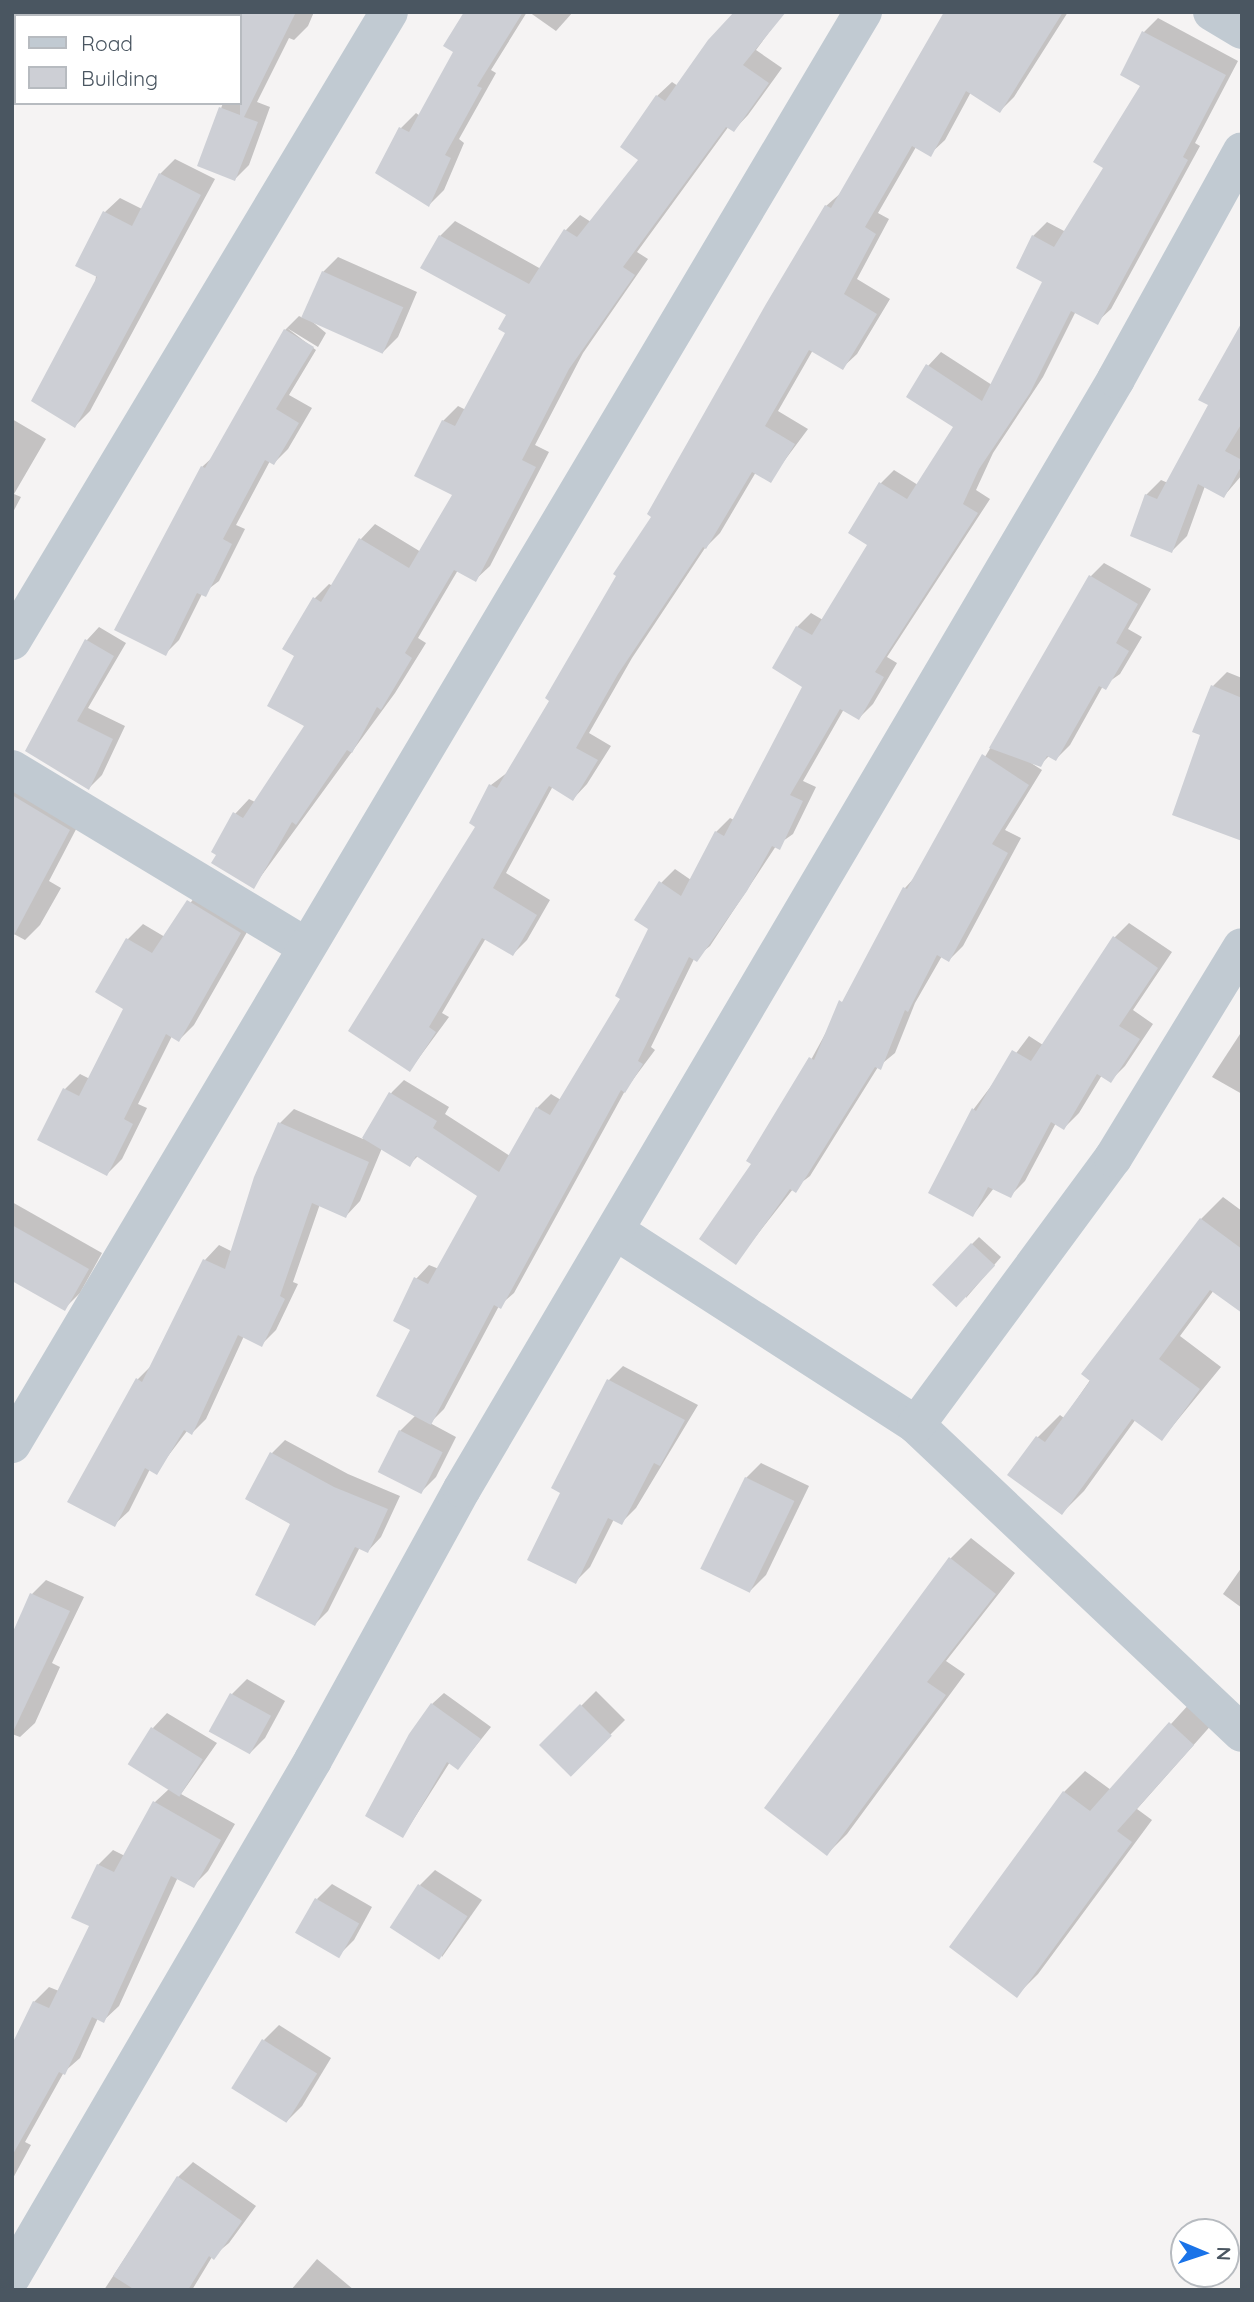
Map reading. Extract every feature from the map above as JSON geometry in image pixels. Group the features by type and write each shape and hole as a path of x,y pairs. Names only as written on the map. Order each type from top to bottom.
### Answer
{"street":[{"path":"12,641 389,12"},
{"path":"12,1444 305,946 863,12"},
{"path":"1212,12 1242,30"},
{"path":"12,2276 313,1760 462,1489 617,1232 1116,379 1242,151"},
{"path":"12,769 305,946"},
{"path":"916,1425 1113,1158 1242,947"},
{"path":"617,1232 916,1425 1242,1733"}],"building":[{"path":"296,12 244,117 258,122 235,181 197,166 219,107 240,115 240,14"},
{"path":"464,12 523,12 477,86 482,88 445,155 451,158 429,207 375,173 399,127 409,132 453,52 443,46"},
{"path":"734,12 786,12 743,65 769,83 734,132 726,127 623,267 635,275 569,369 522,460 536,467 476,582 454,570 405,653 412,658 381,710 377,707 352,753 347,750 296,825 292,822 254,889 211,863 216,855 211,852 233,812 243,818 304,726 267,706 294,656 282,649 313,597 321,602 359,538 409,568 452,495 414,476 442,420 455,426 505,333 498,329 506,315 420,268 439,235 529,284 564,229 577,237 638,160 620,147 656,95 665,101 708,40"},
{"path":"944,12 1063,12 1000,113 966,91 931,157 912,146 865,227 876,234 844,294 877,314 843,370 809,350 765,426 795,444 771,483 752,472 706,549 703,547 618,674 576,748 598,760 573,801 549,786 493,888 537,915 513,956 482,938 429,1027 436,1032 410,1072 348,1031 475,827 469,823 489,784 497,788 549,701 545,698 616,576 613,574 651,517 647,514 766,304 825,205 831,208"},
{"path":"1142,31 1226,75 1183,157 1188,160 1098,325 1071,311 1030,393 979,469 963,504 978,513 875,672 884,677 859,720 840,709 790,795 803,801 780,850 772,846 747,891 697,962 689,957 638,1061 643,1064 625,1093 621,1090 501,1309 494,1305 431,1425 376,1396 410,1330 393,1321 414,1277 428,1284 477,1196 416,1156 410,1167 362,1138 389,1092 437,1121 433,1128 499,1172 536,1107 550,1115 620,999 615,996 648,929 634,920 659,881 681,896 715,831 724,836 802,687 772,668 796,626 812,635 867,545 848,533 879,482 907,499 953,427 906,397 926,364 982,401 1042,282 1016,268 1032,235 1054,247 1103,168 1093,162 1140,86 1120,75"},
{"path":"159,173 201,195 75,428 31,401 97,277 75,266 103,211 132,226"},
{"path":"322,271 403,307 383,354 301,318"},
{"path":"1242,322 1242,423 1225,451 1242,460 1242,465 1224,498 1198,484 1172,553 1130,536 1145,494 1157,499 1208,405 1198,400"},
{"path":"284,329 314,347 276,409 299,423 274,465 265,460 223,539 232,544 206,597 197,593 166,656 114,630 201,466 205,468"},
{"path":"1089,575 1138,604 1116,643 1129,651 1106,690 1099,686 1056,761 1047,756 1041,767 989,748"},
{"path":"85,639 114,656 77,721 113,739 89,790 25,751"},
{"path":"1211,685 1242,698 1242,841 1172,815 1200,735 1192,732"},
{"path":"982,754 1029,785 992,844 1008,853 949,962 937,955 908,1012 905,1010 881,1070 875,1067 796,1193 790,1189 736,1265 699,1239 751,1164 746,1161 809,1057 814,1060 839,1000 842,1002 903,887 907,889"},
{"path":"12,795 70,830 12,939"},
{"path":"187,900 241,933 179,1042 166,1034 124,1119 133,1124 107,1176 37,1140 63,1088 79,1096 123,1009 95,992 126,938 152,953"},
{"path":"1113,936 1158,968 1119,1026 1140,1039 1111,1083 1097,1074 1064,1130 1051,1122 1011,1198 988,1187 973,1217 928,1193 972,1108 976,1111 1012,1050 1031,1061"},
{"path":"278,1122 369,1162 346,1218 312,1203 280,1296 285,1299 262,1347 238,1335 192,1435 184,1430 157,1475 145,1468 115,1527 67,1502 136,1378 142,1382 203,1259 225,1269 254,1177"},
{"path":"1200,1218 1242,1249 1242,1313 1210,1290 1159,1359 1200,1389 1162,1441 1132,1419 1062,1515 1007,1475 1036,1436 1045,1442 1090,1381 1081,1374"},
{"path":"12,1225 89,1269 65,1311 12,1281"},
{"path":"971,1243 995,1266 956,1307 932,1285"},
{"path":"607,1379 685,1420 660,1466 654,1463 622,1525 608,1518 576,1584 527,1560 560,1493 551,1488"},
{"path":"399,1430 443,1452 421,1494 378,1472"},
{"path":"270,1452 334,1487 388,1509 368,1553 355,1547 315,1626 255,1595 290,1524 245,1499"},
{"path":"745,1477 794,1501 750,1593 700,1569"},
{"path":"949,1557 996,1594 927,1682 946,1695 827,1856 764,1808"},
{"path":"30,1593 70,1611 12,1734 12,1634"},
{"path":"230,1693 271,1716 250,1754 209,1731"},
{"path":"431,1703 481,1739 458,1770 447,1762 403,1838 365,1816 409,1734"},
{"path":"580,1704 612,1736 571,1777 539,1745"},
{"path":"1169,1722 1194,1745 1117,1831 1132,1842 1017,1998 949,1947 1063,1791 1090,1811"},
{"path":"151,1727 203,1759 179,1797 128,1764"},
{"path":"153,1801 221,1840 194,1888 171,1876 104,2023 92,2017 65,2075 59,2072 12,2156 12,2044 33,2001 49,2008 89,1926 71,1918 97,1864 114,1872"},
{"path":"418,1884 467,1916 439,1960 390,1928"},
{"path":"315,1898 359,1924 339,1958 295,1933"},
{"path":"262,2039 317,2073 286,2123 231,2088"},
{"path":"177,2176 242,2221 214,2260 209,2256 188,2290 135,2290 113,2276"}]}
